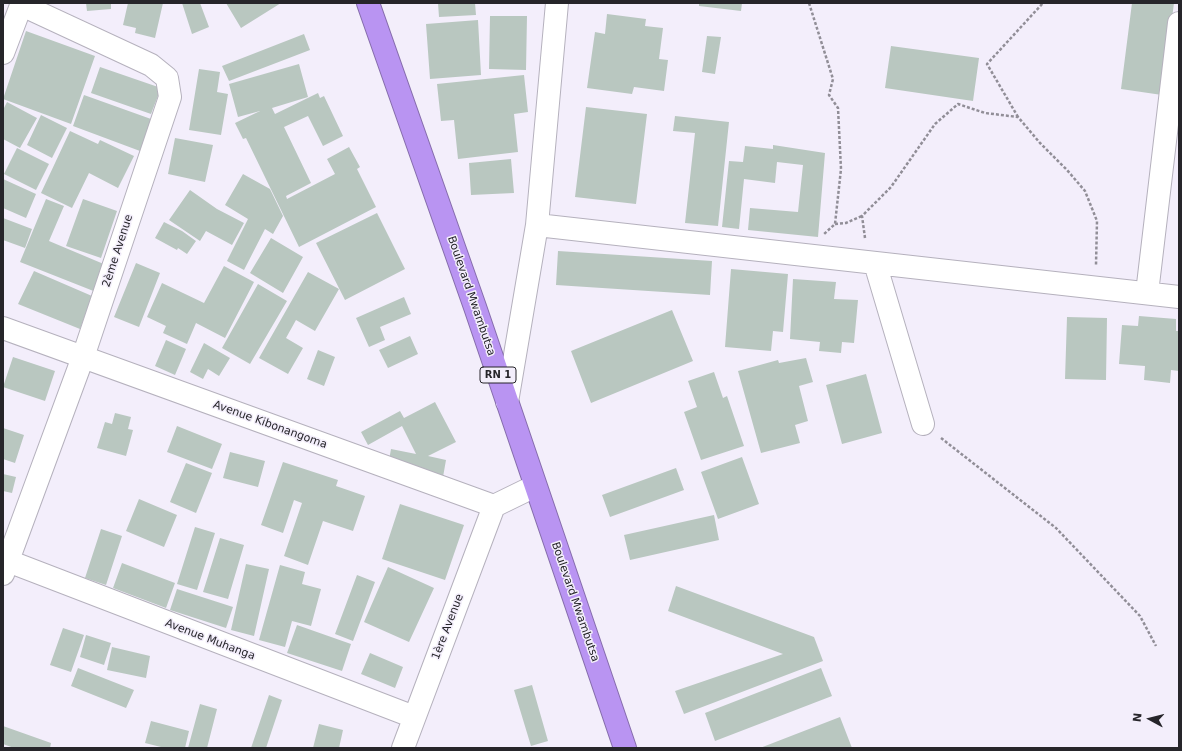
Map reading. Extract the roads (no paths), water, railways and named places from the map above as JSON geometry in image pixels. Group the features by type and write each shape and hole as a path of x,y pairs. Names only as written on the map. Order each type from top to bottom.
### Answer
{"highway":[{"name":"Boulevard Mwambutsa","path":"368,3 470,292 535,486 626,748"}],"street":[{"path":"507,402 537,225 557,3"},
{"path":"3,53 22,4"},
{"name":"2ème Avenue","path":"6,560 83,357 170,97 167,78 151,65 22,4"},
{"path":"1147,293 1179,23"},
{"path":"537,225 1179,297"},
{"path":"872,262 923,424"},
{"name":"Avenue Kibonangoma","path":"3,328 494,506"},
{"path":"494,506 535,486"},
{"name":"1ère Avenue","path":"403,748 494,506"},
{"name":"Avenue Muhanga","path":"6,560 414,717"}]}
